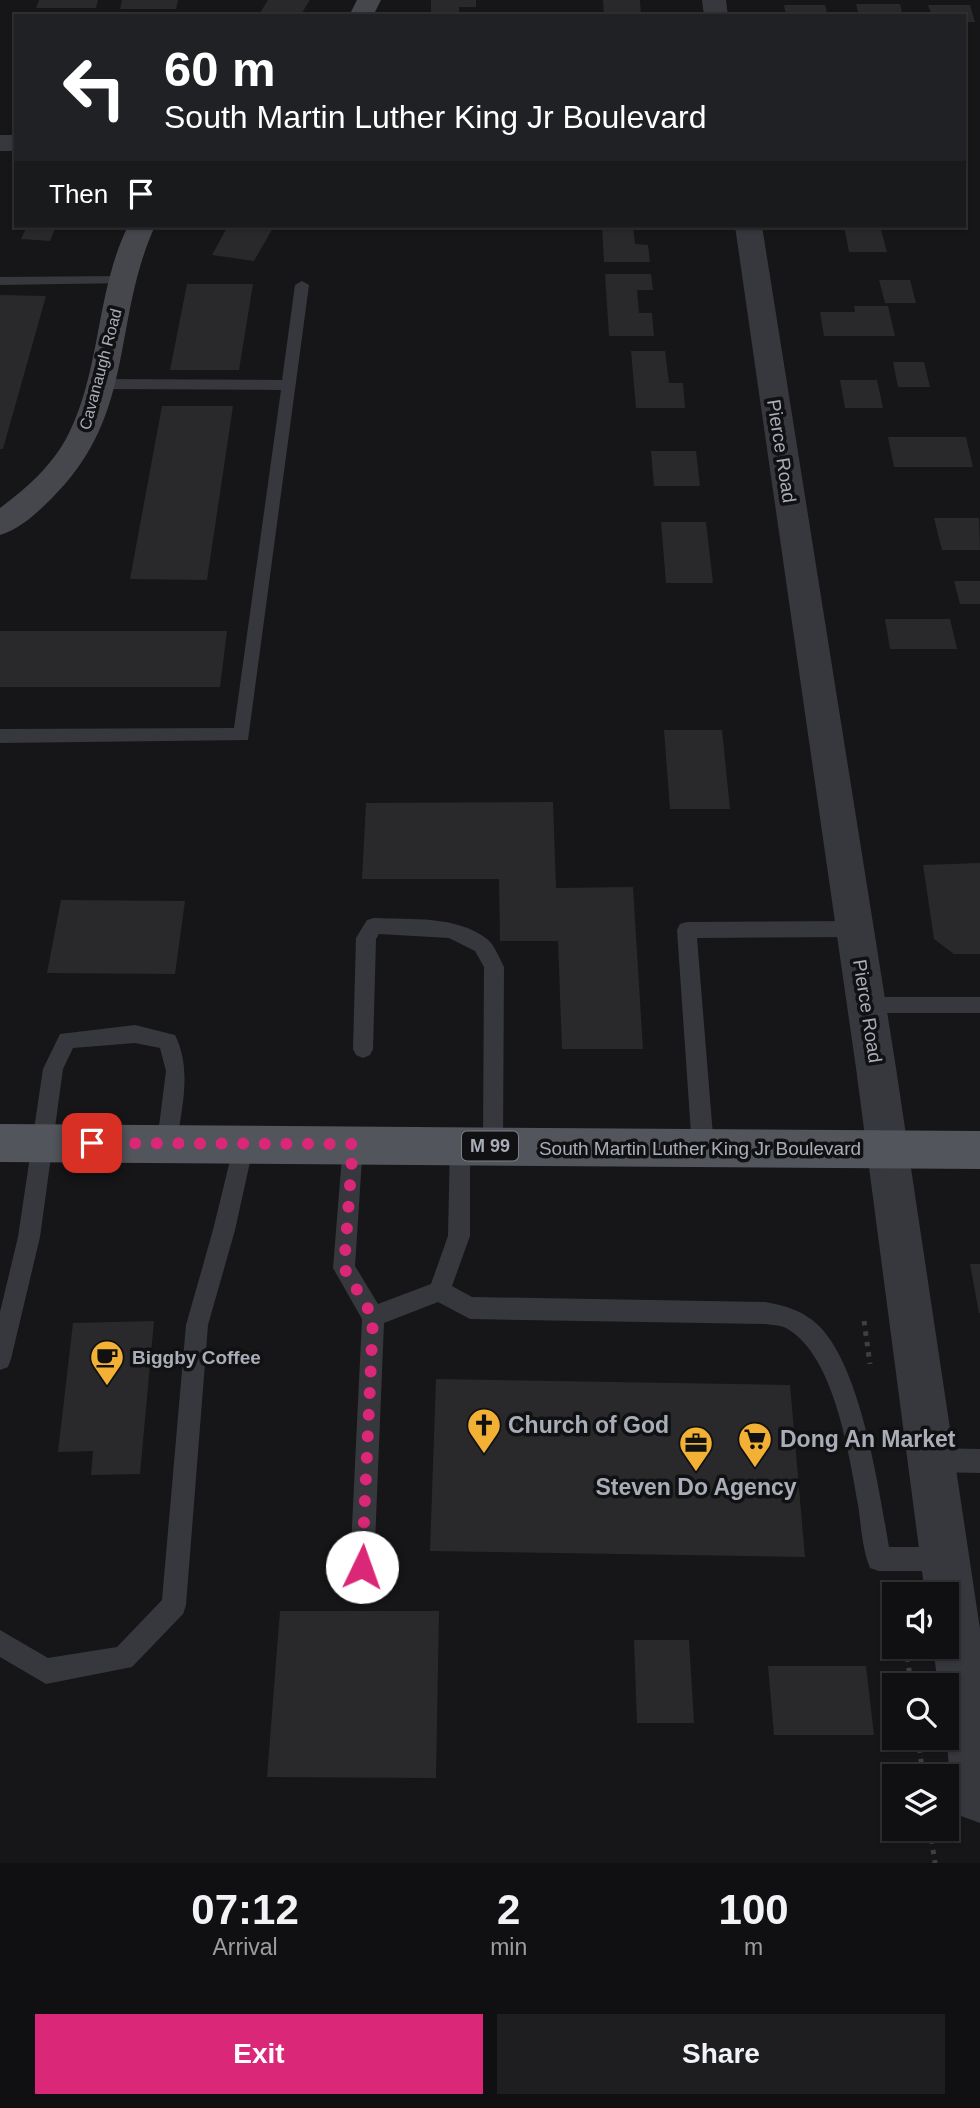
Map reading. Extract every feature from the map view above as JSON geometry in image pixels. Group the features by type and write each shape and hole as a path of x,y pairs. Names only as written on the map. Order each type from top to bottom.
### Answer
{"main road":[{"name":"South Martin Luther King Jr Boulevard","path":"0,1143 167,1142 980,1150"}],"street":[{"name":"Cavanaugh Road","path":"0,524 23,508 60,472 85,433 100,384 123,280 140,228"},
{"name":"Pierce Road","path":"748,228 867,1004 980,1797"}],"lane":[{"path":"0,281 123,280"},
{"path":"0,736 242,735 302,285"},
{"path":"100,384 288,385"},
{"path":"363,1049 366,938 374,926 451,930 482,945 494,967 477,1146 459,1236 439,1291 373,1317"},
{"path":"703,1149 687,930 855,929"},
{"path":"867,1004 980,1005"},
{"path":"0,1359 29,1237 53,1069 67,1040 135,1034 168,1041 176,1071 167,1142"},
{"path":"0,1643 46,1671 123,1658 174,1605 197,1325 225,1230 244,1143"},
{"path":"353,1144 344,1268 373,1317 362,1567"},
{"path":"439,1291 470,1308 765,1313 791,1318 815,1337 834,1373 851,1416 879,1559 944,1559"},
{"path":"930,1460 980,1461"}],"path":[{"path":"932,1841 935,1863"}],"building":[{"path":"39,0 98,0 96,8 36,8"},
{"path":"122,0 178,0 176,9 120,9"},
{"path":"268,0 310,0 301,14 259,14"},
{"path":"431,0 476,0 476,7 459,7 459,14 431,14"},
{"path":"603,0 640,0 641,14 604,14"},
{"path":"856,4 900,4 902,14 858,14"},
{"path":"784,5 825,5 827,14 786,14"},
{"path":"928,5 970,5 975,22 966,22 966,14 931,14"},
{"path":"26,228 55,228 50,241 21,239"},
{"path":"227,228 273,228 254,261 212,255"},
{"path":"602,228 633,228 635,244 648,245 650,262 604,262"},
{"path":"844,228 881,228 887,252 849,252"},
{"path":"605,274 651,274 653,290 637,290 639,313 652,313 654,336 609,336"},
{"path":"879,280 910,280 916,303 885,303"},
{"path":"187,284 253,284 239,370 170,370"},
{"path":"0,295 46,296 3,449 0,449"},
{"path":"854,306 888,306 895,336 824,336 820,312 855,312"},
{"path":"631,351 665,351 669,383 683,383 685,408 636,408"},
{"path":"893,362 924,362 930,387 898,387"},
{"path":"840,380 877,380 883,408 845,408"},
{"path":"162,406 233,406 207,580 130,579"},
{"path":"888,437 966,437 973,467 894,467"},
{"path":"651,451 696,451 700,486 654,486"},
{"path":"934,518 979,518 980,550 942,550"},
{"path":"661,522 706,522 713,583 666,583"},
{"path":"954,581 980,581 980,604 960,604"},
{"path":"885,619 950,619 957,649 890,649"},
{"path":"0,631 227,631 220,687 0,687"},
{"path":"664,730 722,730 730,809 670,809"},
{"path":"553,802 556,888 633,887 643,1049 562,1049 558,941 500,941 499,879 362,879 366,803"},
{"path":"980,863 980,954 954,954 934,939 923,865"},
{"path":"61,900 185,901 175,974 47,973"},
{"path":"970,1264 980,1264 980,1313 979,1313"},
{"name":"Biggby Coffee","path":"154,1321 140,1474 91,1475 93,1451 58,1452 73,1323"},
{"path":"436,1379 790,1385 805,1557 430,1551"},
{"path":"280,1611 439,1611 436,1778 267,1777"},
{"path":"634,1640 689,1640 694,1723 637,1723"},
{"path":"768,1666 866,1666 874,1735 774,1735"}],"place":[{"name":"Biggby Coffee","path":"107,1387"},
{"name":"Church of God","path":"484,1455"},
{"name":"Dong An Market","path":"755,1469"},
{"name":"Steven Do Agency","path":"696,1473"}],"route":[{"path":"92,1143 353,1144 344,1268 373,1317 362,1567"}]}
